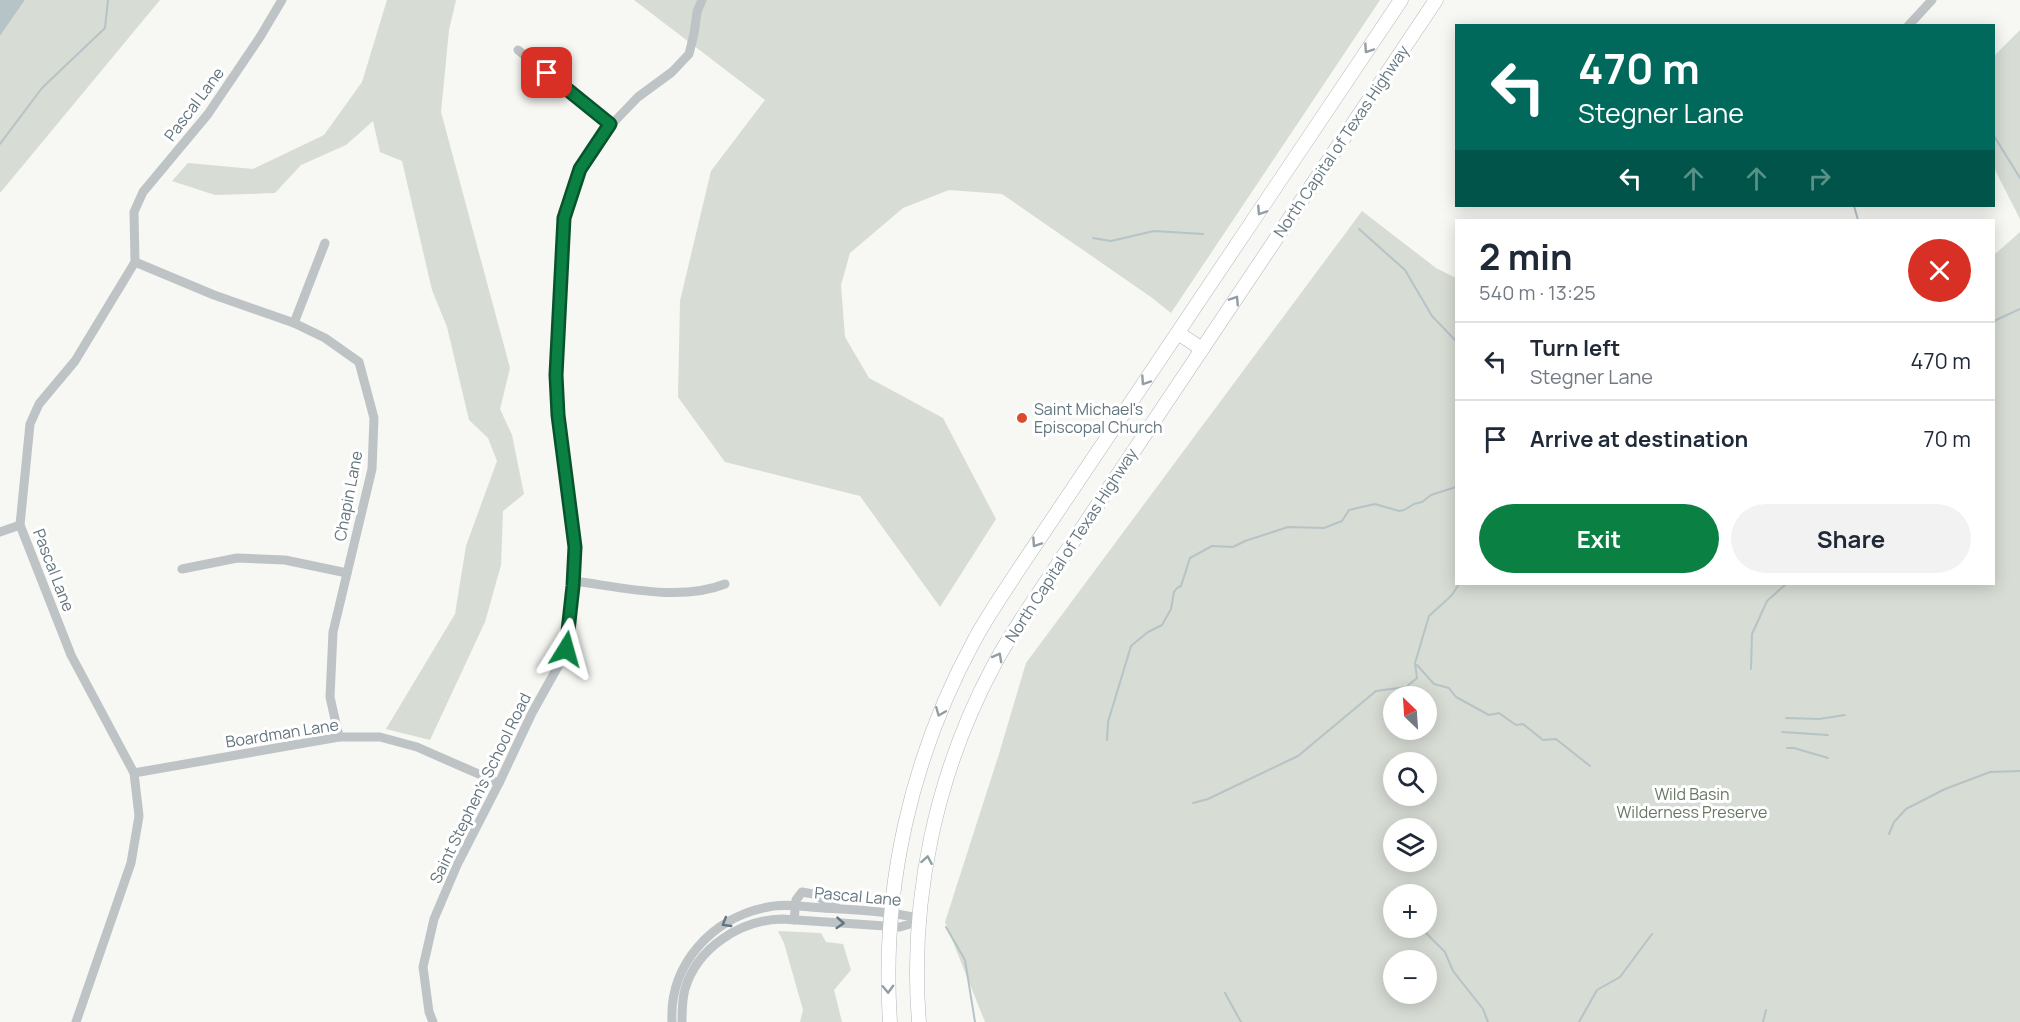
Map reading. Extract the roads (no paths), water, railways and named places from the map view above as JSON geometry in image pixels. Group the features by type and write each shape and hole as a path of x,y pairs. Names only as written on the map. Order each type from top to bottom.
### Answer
{"highway":[{"name":"North Capital of Texas Highway","path":"890,1022 888,978 890,920 900,849 914,787 933,729 961,666 987,618 1019,569 1401,0"},
{"name":"North Capital of Texas Highway","path":"919,1022 916,984 918,918 928,850 946,782 964,730 989,674 1032,603 1436,0"},
{"path":"1178,333 1202,349"}],"street":[{"name":"Pascal Lane","path":"76,1022 131,863 139,816 134,773 72,655 20,525 30,424 39,404 75,361 135,262 134,212 142,192 208,114 282,0"},
{"name":"Saint Stephen's School Road","path":"433,1022 429,1012 423,968 434,919 457,865 532,713 564,655 568,637 574,581 574,530 558,415 556,375 564,218 580,169 610,124 638,97 672,72 688,54 697,12 702,0"},
{"path":"1910,24 1932,0"},
{"path":"518,50 610,124"},
{"path":"294,323 325,243"},
{"name":"Chapin Lane","path":"135,262 214,295 294,323 325,338 359,362 374,418 372,469 333,632 330,697 339,737"},
{"path":"0,532 20,525"},
{"path":"182,569 237,558 249,558 285,560 347,573"},
{"path":"574,581 683,593 707,590 725,584"},
{"name":"Boardman Lane","path":"134,773 339,737 380,737 417,747 499,783"},
{"path":"794,920 798,894 807,892 832,906 844,909"},
{"name":"Pascal Lane","path":"672,1022 675,990 682,970 700,943 716,929 739,916 771,906 795,906 844,909 890,920"},
{"path":"771,906 772,919"},
{"name":"Pascal Lane","path":"682,1022 686,987 705,954 730,933 746,925 772,919 890,920 918,918"},
{"path":"682,970 692,975"}],"waterway":[{"path":"0,144 42,88 105,28 108,0"},
{"path":"1995,138 2020,178"},
{"path":"1854,207 1858,219"},
{"path":"1359,229 1405,270 1432,316 1455,340"},
{"path":"1093,238 1111,241 1154,231 1203,234"},
{"path":"1995,321 2020,309"},
{"path":"1107,740 1108,722 1131,646 1148,632 1162,625 1171,609 1174,592 1181,586 1190,558 1212,546 1233,547 1288,527 1324,528 1342,521 1349,510 1375,504 1399,511 1404,510 1431,495 1455,487"},
{"path":"1193,803 1208,799 1298,756 1376,691 1406,687 1417,678 1415,663 1429,616 1452,595 1458,585"},
{"path":"1751,669 1752,634 1767,601 1785,585"},
{"path":"1417,665 1434,684 1449,688 1456,697 1489,715 1499,713 1516,725 1523,724 1543,740 1556,739 1590,766"},
{"path":"1786,718 1819,719 1845,715"},
{"path":"1782,732 1828,735"},
{"path":"1787,748 1828,758"},
{"path":"1889,834 1894,822 1906,809 1945,789 1990,772 2020,771"},
{"path":"946,927 965,960 975,1022"},
{"path":"1579,1022 1597,990 1620,977 1652,934"},
{"path":"1431,938 1445,952 1453,971 1483,1009 1488,1022"},
{"path":"1225,993 1241,1022"},
{"path":"1763,1022 1766,1010"}],"place":[{"name":"Saint Michael's Episcopal Church","path":"1022,418"}],"park label":[{"name":"Wild Basin Wilderness Preserve","path":"1692,803"}]}
